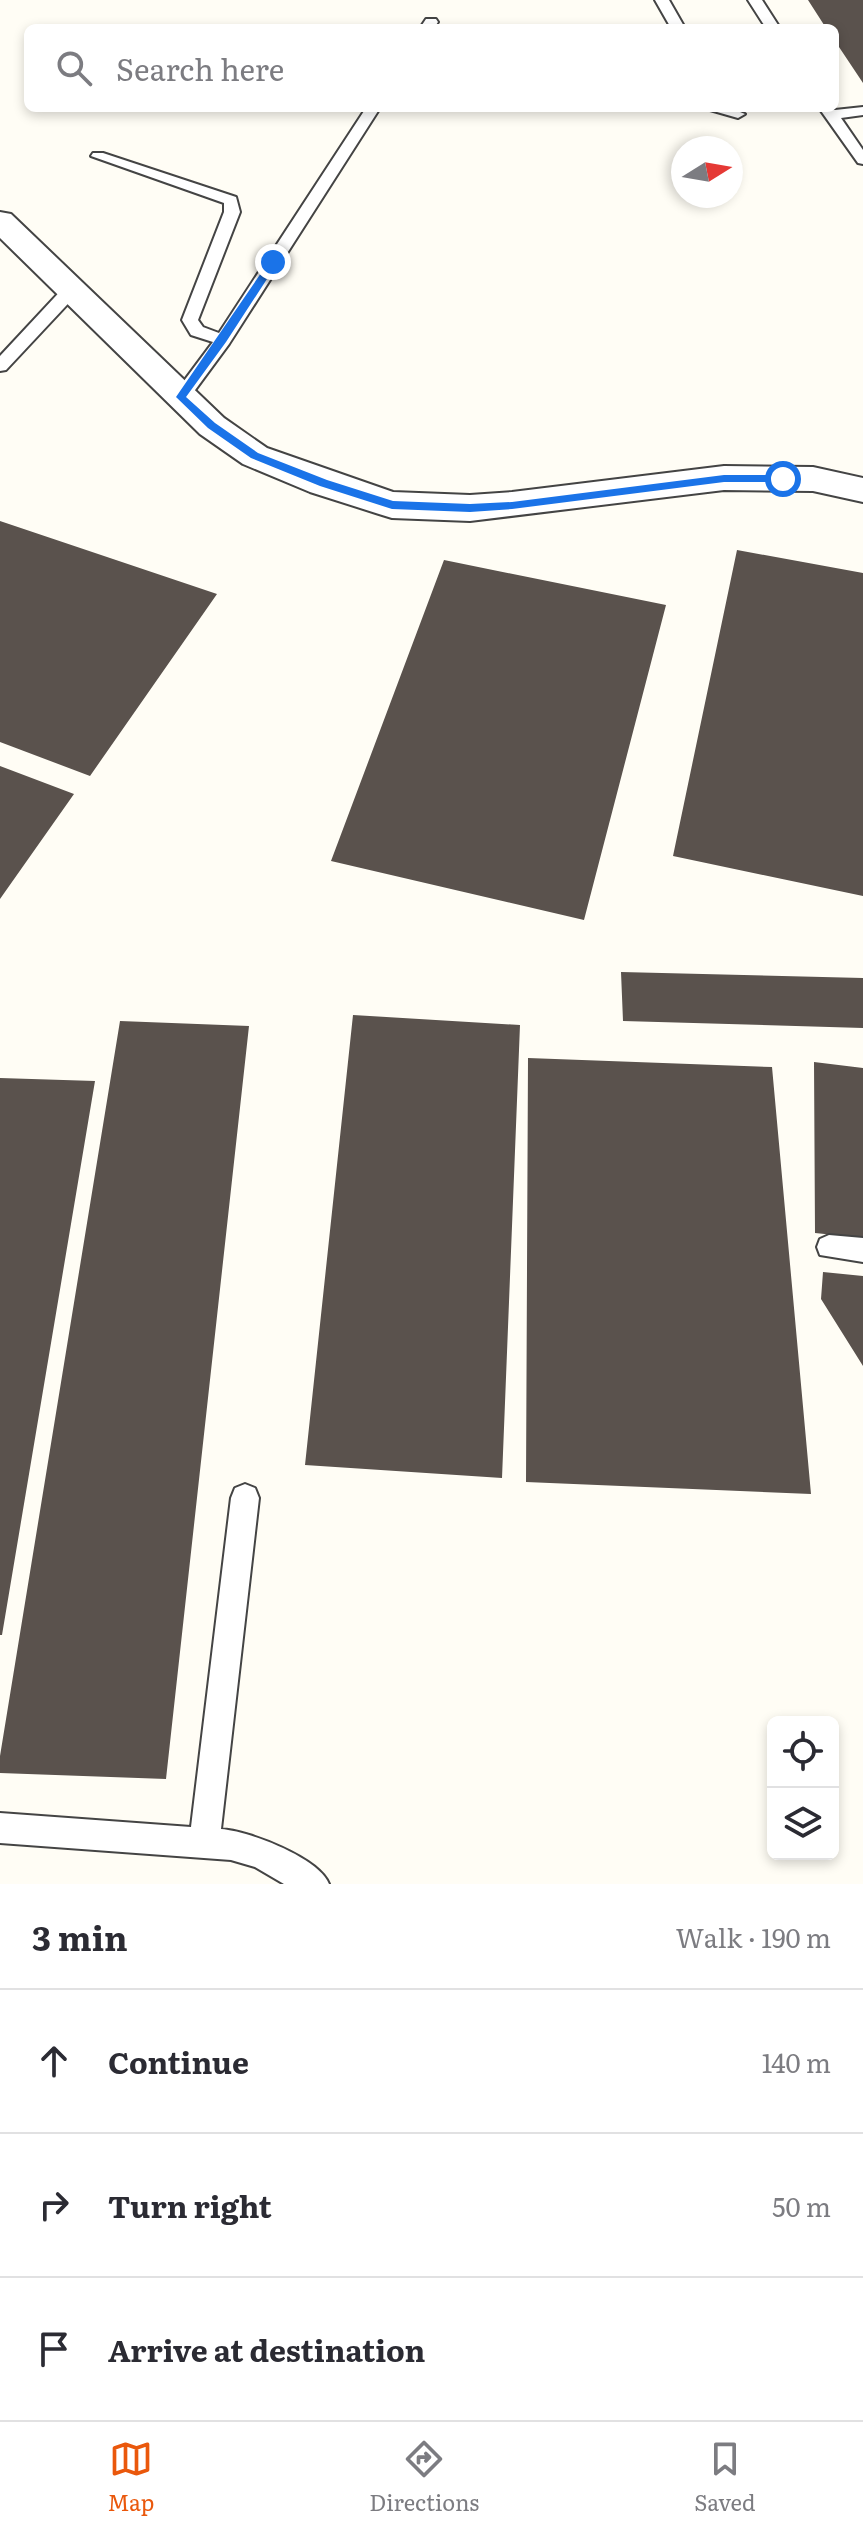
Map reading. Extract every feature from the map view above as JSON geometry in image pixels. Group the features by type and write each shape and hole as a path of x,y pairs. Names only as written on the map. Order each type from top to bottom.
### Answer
{"street":[{"path":"0,221 73,288 212,426 255,456 323,483 392,505 470,508 512,505 724,478 813,479 863,490"}],"lane":[{"path":"662,0 676,24"},
{"path":"755,0 770,24"},
{"path":"839,112 863,111"},
{"path":"181,397 223,340 370,112"},
{"path":"729,112 738,114"},
{"path":"828,112 863,160"},
{"path":"98,156 231,200 232,212 190,320 197,331 223,340"},
{"path":"0,366 73,288"},
{"path":"829,1247 863,1250"},
{"path":"204,1843 245,1498"},
{"path":"0,1828 231,1845 261,1854 314,1884"}],"building":[{"path":"808,0 863,0 863,83 839,47 839,24 823,24"},
{"path":"0,521 217,594 90,776 0,742"},
{"path":"737,550 863,573 863,896 673,856"},
{"path":"444,560 666,605 584,920 331,861"},
{"path":"0,766 74,794 0,899"},
{"path":"621,972 863,978 863,1028 623,1021"},
{"path":"353,1015 520,1025 502,1478 305,1465"},
{"path":"120,1021 249,1026 166,1779 0,1773 0,1756"},
{"path":"528,1058 772,1067 811,1494 526,1482"},
{"path":"814,1062 863,1068 863,1238 815,1233"},
{"path":"0,1078 95,1081 2,1635 0,1635"},
{"path":"823,1272 863,1276 863,1366 821,1299"}],"route":[{"path":"273,262 223,340 181,397 212,426 255,456 323,483 392,505 470,508 724,478 783,479"}]}
